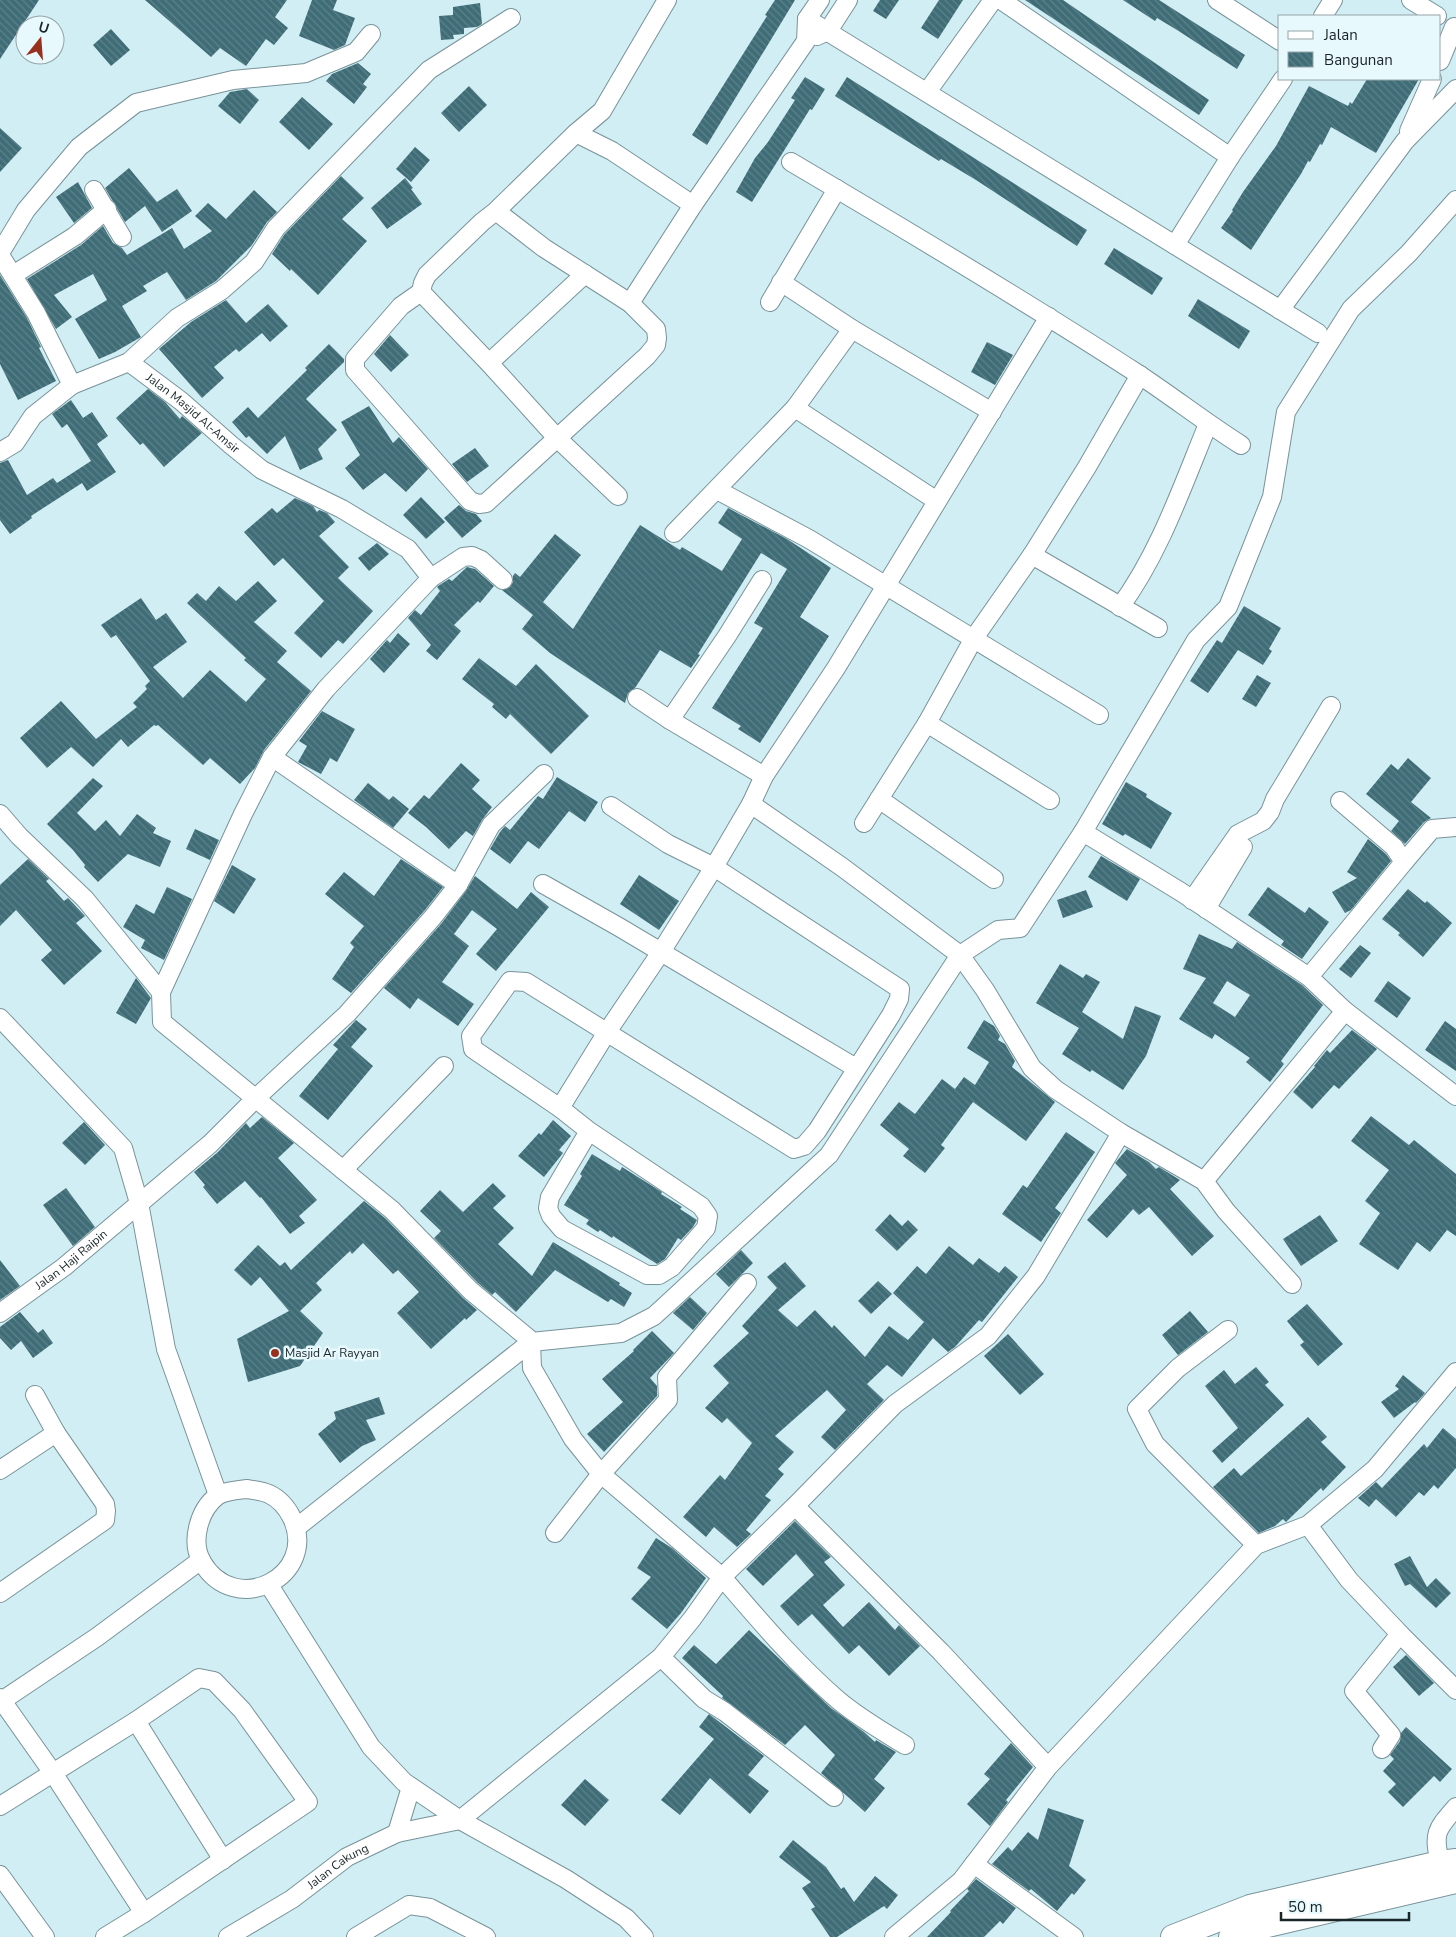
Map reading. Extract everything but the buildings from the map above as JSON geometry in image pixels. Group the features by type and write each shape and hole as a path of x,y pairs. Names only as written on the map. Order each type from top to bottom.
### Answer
{"main road":[{"path":"1174,1937 1250,1908 1448,1862"},
{"path":"1231,1937 1259,1927 1456,1881"}],"street":[{"path":"496,212 544,248 630,303 656,329 657,338 656,345 647,356 486,503 479,504 470,500 355,370 355,359 401,306 421,292 423,283 428,275 602,110 667,0"},
{"path":"630,303 693,205 806,40 808,19 820,0"},
{"path":"806,40 828,31 848,0"},
{"path":"927,92 993,0"},
{"path":"1001,0 1230,157"},
{"path":"1217,0 1278,40"},
{"path":"1324,15 1333,0"},
{"path":"1411,0 1434,15"},
{"path":"0,452 15,442 33,416 72,385 129,362 177,318 222,290 254,262 276,228 429,70 511,18"},
{"path":"808,19 1318,333"},
{"path":"1441,56 1447,23"},
{"path":"72,385 36,314 0,254 26,210 79,147 136,103 233,80 306,73 356,52 371,34"},
{"path":"1175,245 1230,157 1282,80"},
{"path":"1405,141 1432,80"},
{"path":"1280,310 1405,141 1456,89"},
{"path":"576,133 612,151 693,205"},
{"path":"791,162 1049,317 1140,375 1208,424 1241,445"},
{"path":"770,302 838,189"},
{"path":"94,190 122,237"},
{"path":"296,1528 531,1342 621,1332 654,1316 828,1155 960,955 998,930 1020,928 1083,832 1196,640 1228,606 1272,497 1286,412 1351,309 1410,253 1456,200"},
{"path":"13,275 75,236 107,209"},
{"path":"489,362 585,274"},
{"path":"781,282 852,328 992,412"},
{"path":"421,292 489,362 557,438 618,496"},
{"path":"560,1108 714,867 751,804 764,776 836,668 1049,317"},
{"path":"674,533 795,408 852,328"},
{"name":"Jalan Masjid Al-Amsir","path":"129,362 181,401 262,470 342,508 408,548 431,578"},
{"path":"864,823 927,723 974,638 1032,555 1087,467 1140,375"},
{"path":"795,408 938,501"},
{"path":"1120,607 1139,581 1160,541 1208,424"},
{"path":"717,490 809,539 1100,715"},
{"path":"1032,555 1158,628"},
{"path":"503,580 481,560 472,556 463,557 431,578 326,690 272,757 243,814 161,992 162,1022 392,1210 471,1292 531,1342 532,1368 573,1439 601,1474 722,1577 780,1645 839,1700 871,1725 905,1746"},
{"path":"670,720 727,636 762,580"},
{"path":"637,698 764,776"},
{"path":"1199,904 1238,834 1263,822 1270,812 1275,799 1331,706"},
{"path":"927,723 1050,800"},
{"path":"272,757 458,885"},
{"name":"Jalan Haji Raipin","path":"0,1313 64,1266 210,1144 256,1098 347,1014 433,917 458,885 491,824 544,774"},
{"path":"879,799 994,878"},
{"path":"1340,801 1394,847 1404,862"},
{"path":"751,804 842,867 960,955 985,990 1032,1068 1055,1089 1121,1133 1204,1181 1226,1211 1292,1284"},
{"path":"589,1131 550,1197 548,1208 551,1216 562,1229 647,1275 659,1275 672,1267 706,1228 708,1216 701,1206 589,1131 560,1108 473,1049 471,1036 510,981 526,982 794,1149 804,1146 817,1130 891,1015 899,999 900,989 714,867 668,844 611,806"},
{"path":"0,814 19,836 85,899 161,992"},
{"path":"1309,977 1432,830 1456,827"},
{"path":"1083,832 1199,904 1309,977 1344,1011 1456,1096"},
{"path":"1199,904 1244,848"},
{"path":"543,884 856,1068"},
{"path":"1204,1181 1344,1011"},
{"path":"0,1018 123,1148 140,1203 166,1349 218,1495"},
{"path":"343,1170 444,1066"},
{"path":"460,1820 661,1657 692,1619 722,1577 895,1404 988,1336 1036,1276 1121,1133"},
{"path":"555,1533 601,1474 668,1400 667,1377 747,1283"},
{"path":"1228,1330 1178,1368 1137,1409 1155,1444 1256,1545"},
{"path":"894,1937 961,1881 1048,1767 1256,1545 1308,1525 1376,1469 1456,1372"},
{"path":"0,1593 105,1520 106,1504 56,1433 35,1395"},
{"path":"0,1470 56,1433"},
{"path":"247,1488 269,1494 287,1508 296,1528 297,1550 287,1571 269,1585 250,1590 230,1587 213,1576 201,1560 196,1541 199,1522 209,1505 218,1495 247,1488"},
{"path":"795,1506 940,1652 1048,1767"},
{"path":"1308,1525 1349,1580 1456,1690"},
{"path":"144,1913 53,1774 1,1700 97,1637 201,1560"},
{"path":"269,1585 371,1747 391,1770 411,1787 460,1820 566,1879 626,1918 644,1937"},
{"path":"1382,1749 1390,1735 1354,1691 1400,1634"},
{"path":"661,1657 704,1699 725,1712 834,1797"},
{"path":"0,1806 136,1721 199,1678 214,1681 242,1710 308,1802 144,1913 104,1937"},
{"path":"136,1721 223,1860"},
{"path":"397,1833 411,1787"},
{"path":"1448,1862 1435,1843 1442,1822 1456,1808"},
{"name":"Jalan Cakung","path":"228,1937 292,1899 348,1858 397,1833 460,1820"},
{"path":"974,1864 1074,1937"},
{"path":"0,1875 45,1937"},
{"path":"356,1937 409,1905 430,1908 486,1937"}],"place":[{"name":"Masjid Ar Rayyan","path":"275,1353"}]}
